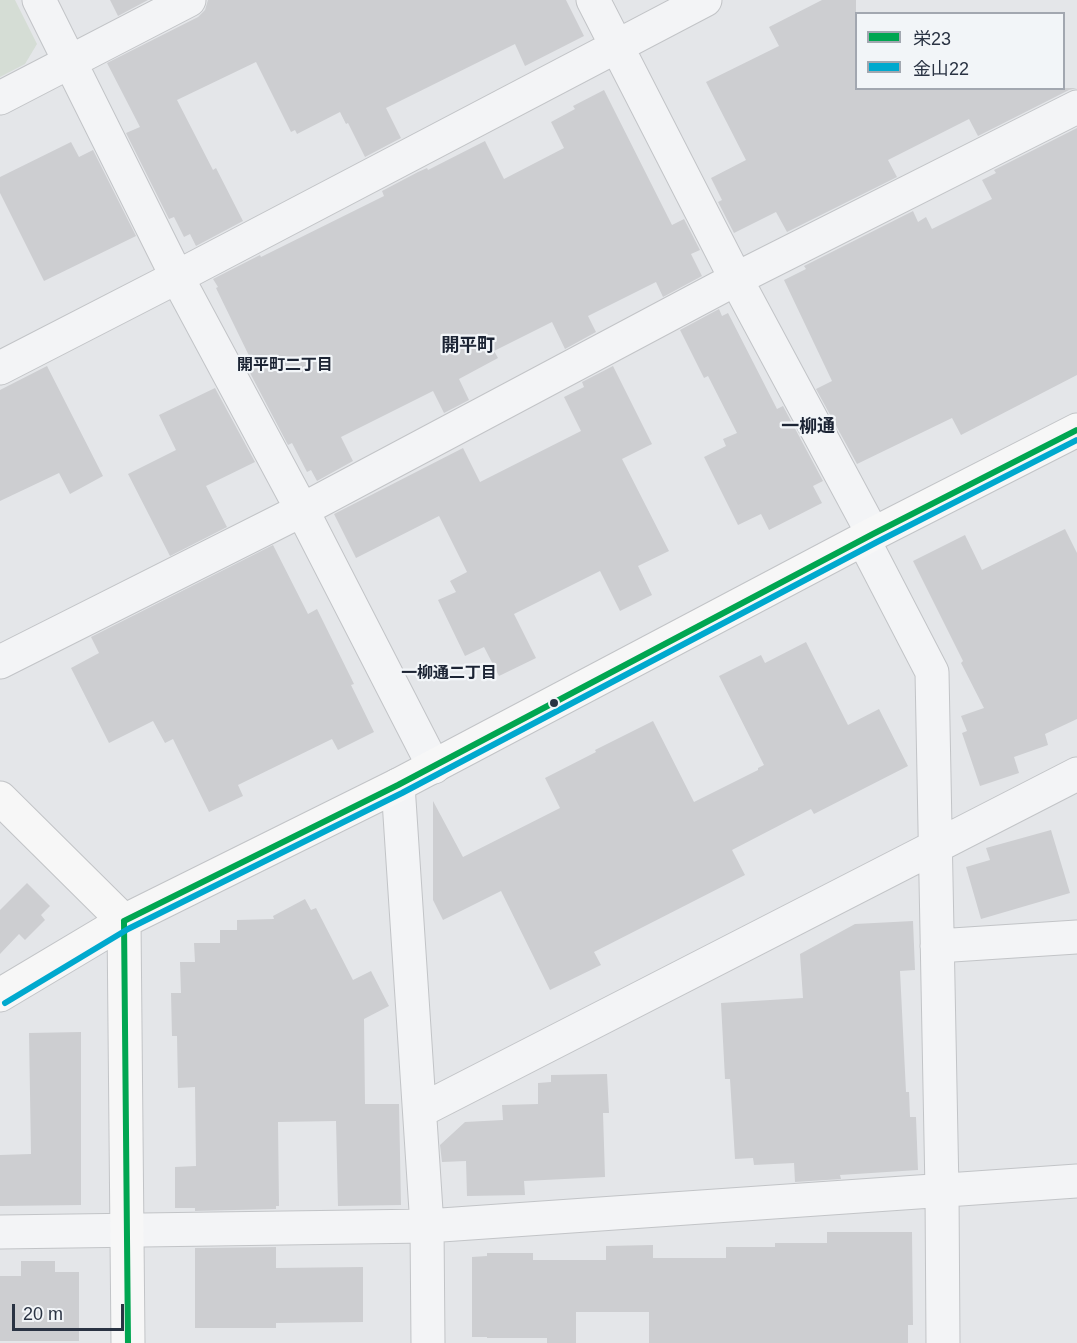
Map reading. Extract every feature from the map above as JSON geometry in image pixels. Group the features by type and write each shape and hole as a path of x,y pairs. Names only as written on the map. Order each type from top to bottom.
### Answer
{"main road":[{"path":"0,995 124,921 399,785 868,536 1077,430"},
{"path":"0,798 124,921 128,1343"}],"street":[{"path":"39,0 177,277 302,510 434,766"},
{"path":"0,98 189,0"},
{"path":"593,0 868,536 932,672 943,1343"},
{"path":"0,368 705,0"},
{"path":"0,662 302,510 736,279 1077,107"},
{"path":"420,1111 1077,774"},
{"path":"399,785 427,1226 428,1343"},
{"path":"937,946 1077,937"},
{"path":"0,1232 427,1226 1077,1181"}],"shaded area":[{"path":"0,0 15,0 37,44 25,64 0,77"}],"building":[{"path":"110,0 148,0 118,16"},
{"path":"208,0 566,0 584,36 525,66 515,44 386,108 401,138 365,157 340,112 297,134 295,130 291,132 256,62 177,100 213,170 216,168 243,221 196,246 190,234 184,237 174,217 169,219 126,133 140,127 107,63 198,17 205,10"},
{"path":"822,0 856,0 855,90 1065,90 1065,88 1077,88 978,136 969,119 888,160 897,177 787,232 776,212 734,233 718,202 722,200 711,178 746,160 706,82 779,46 769,27"},
{"path":"604,90 672,225 684,219 700,250 691,254 702,276 663,297 656,282 588,316 596,332 565,349 552,322 494,351 498,358 459,379 469,400 444,413 433,391 341,437 353,461 317,481 311,470 307,472 292,443 288,445 249,371 255,368 213,279 384,196 382,191 485,141 504,179 564,148 551,122 575,109 573,106"},
{"path":"1077,128 1077,375 961,435 952,418 857,464 816,389 832,381 784,280 806,269 804,266 913,211 918,222 926,217 932,229 992,199 982,180 996,173 994,170"},
{"path":"71,142 79,157 93,150 136,236 44,281 0,193 0,177"},
{"path":"719,309 722,316 728,313 777,409 783,406 823,481 813,486 822,503 769,530 761,514 738,525 704,457 726,446 723,439 737,433 708,376 704,378 680,330"},
{"path":"47,366 103,476 70,494 59,473 0,501 0,390"},
{"path":"613,366 652,444 622,459 669,551 638,566 652,595 620,611 600,571 514,614 536,658 499,676 484,647 465,656 438,600 456,592 450,581 467,572 439,516 356,558 334,514 463,448 480,482 581,431 564,397 584,387 582,382"},
{"path":"215,388 255,462 206,486 227,527 170,556 128,474 176,450 159,415"},
{"path":"1065,529 1077,553 1077,719 1045,734 1048,745 1014,757 1019,773 980,786 962,733 967,731 961,716 984,708 913,561 965,535 982,570"},
{"path":"273,545 308,614 317,609 354,684 351,685 374,732 338,750 332,739 238,785 243,796 209,812 173,739 165,743 153,721 109,743 71,668 99,653 91,637"},
{"path":"806,642 848,725 879,709 908,766 814,814 811,809 732,850 745,875 594,952 601,965 550,990 501,891 443,920 433,900 433,801 463,857 560,808 545,778 653,721 694,802 764,765 719,676 761,655 765,663"},
{"path":"1051,830 1070,893 981,919 966,867 990,860 986,848"},
{"path":"27,883 50,906 41,915 45,920 25,940 19,934 0,954 0,910"},
{"path":"305,899 311,910 316,908 353,980 371,971 389,1006 364,1019 365,1104 399,1104 401,1205 338,1206 336,1121 278,1122 279,1206 276,1206 276,1209 195,1211 195,1208 175,1208 175,1167 196,1166 195,1087 178,1088 177,1036 172,1036 171,993 181,993 180,962 195,962 194,943 220,943 220,930 237,930 237,920 274,919 273,916"},
{"path":"913,921 915,970 900,971 906,1092 909,1092 910,1117 916,1117 918,1170 840,1175 841,1179 795,1182 794,1163 754,1165 753,1158 735,1159 730,1079 725,1079 721,1003 803,998 800,954 855,924"},
{"path":"81,1032 81,1205 0,1206 0,1155 31,1154 29,1033"},
{"path":"607,1074 609,1113 603,1113 605,1177 524,1181 525,1195 467,1196 466,1161 442,1162 440,1145 465,1122 503,1120 502,1105 538,1104 538,1083 551,1082 551,1075"},
{"path":"827,1232 912,1232 913,1325 908,1325 908,1343 649,1343 649,1312 576,1312 576,1343 547,1343 547,1338 472,1337 472,1257 487,1256 487,1253 533,1253 533,1260 606,1260 606,1246 653,1245 653,1258 726,1258 726,1247 775,1247 775,1243 827,1243"},
{"path":"276,1247 276,1268 363,1267 363,1322 276,1323 276,1328 195,1328 195,1248"},
{"path":"21,1261 55,1261 55,1272 79,1272 79,1341 0,1341 0,1276 21,1276"}],"transit line":[{"name":"栄23","path":"124,921 398,785 873,534 1077,430"},
{"name":"金山22","path":"5,1003 128,929 402,793 877,542 1077,440"},
{"name":"栄23","path":"124,921 128,1343"}],"district":[{"name":"開平町","path":"468,346"},
{"name":"開平町二丁目","path":"285,366"},
{"name":"一柳通","path":"808,427"},
{"name":"一柳通二丁目","path":"449,674"}]}
